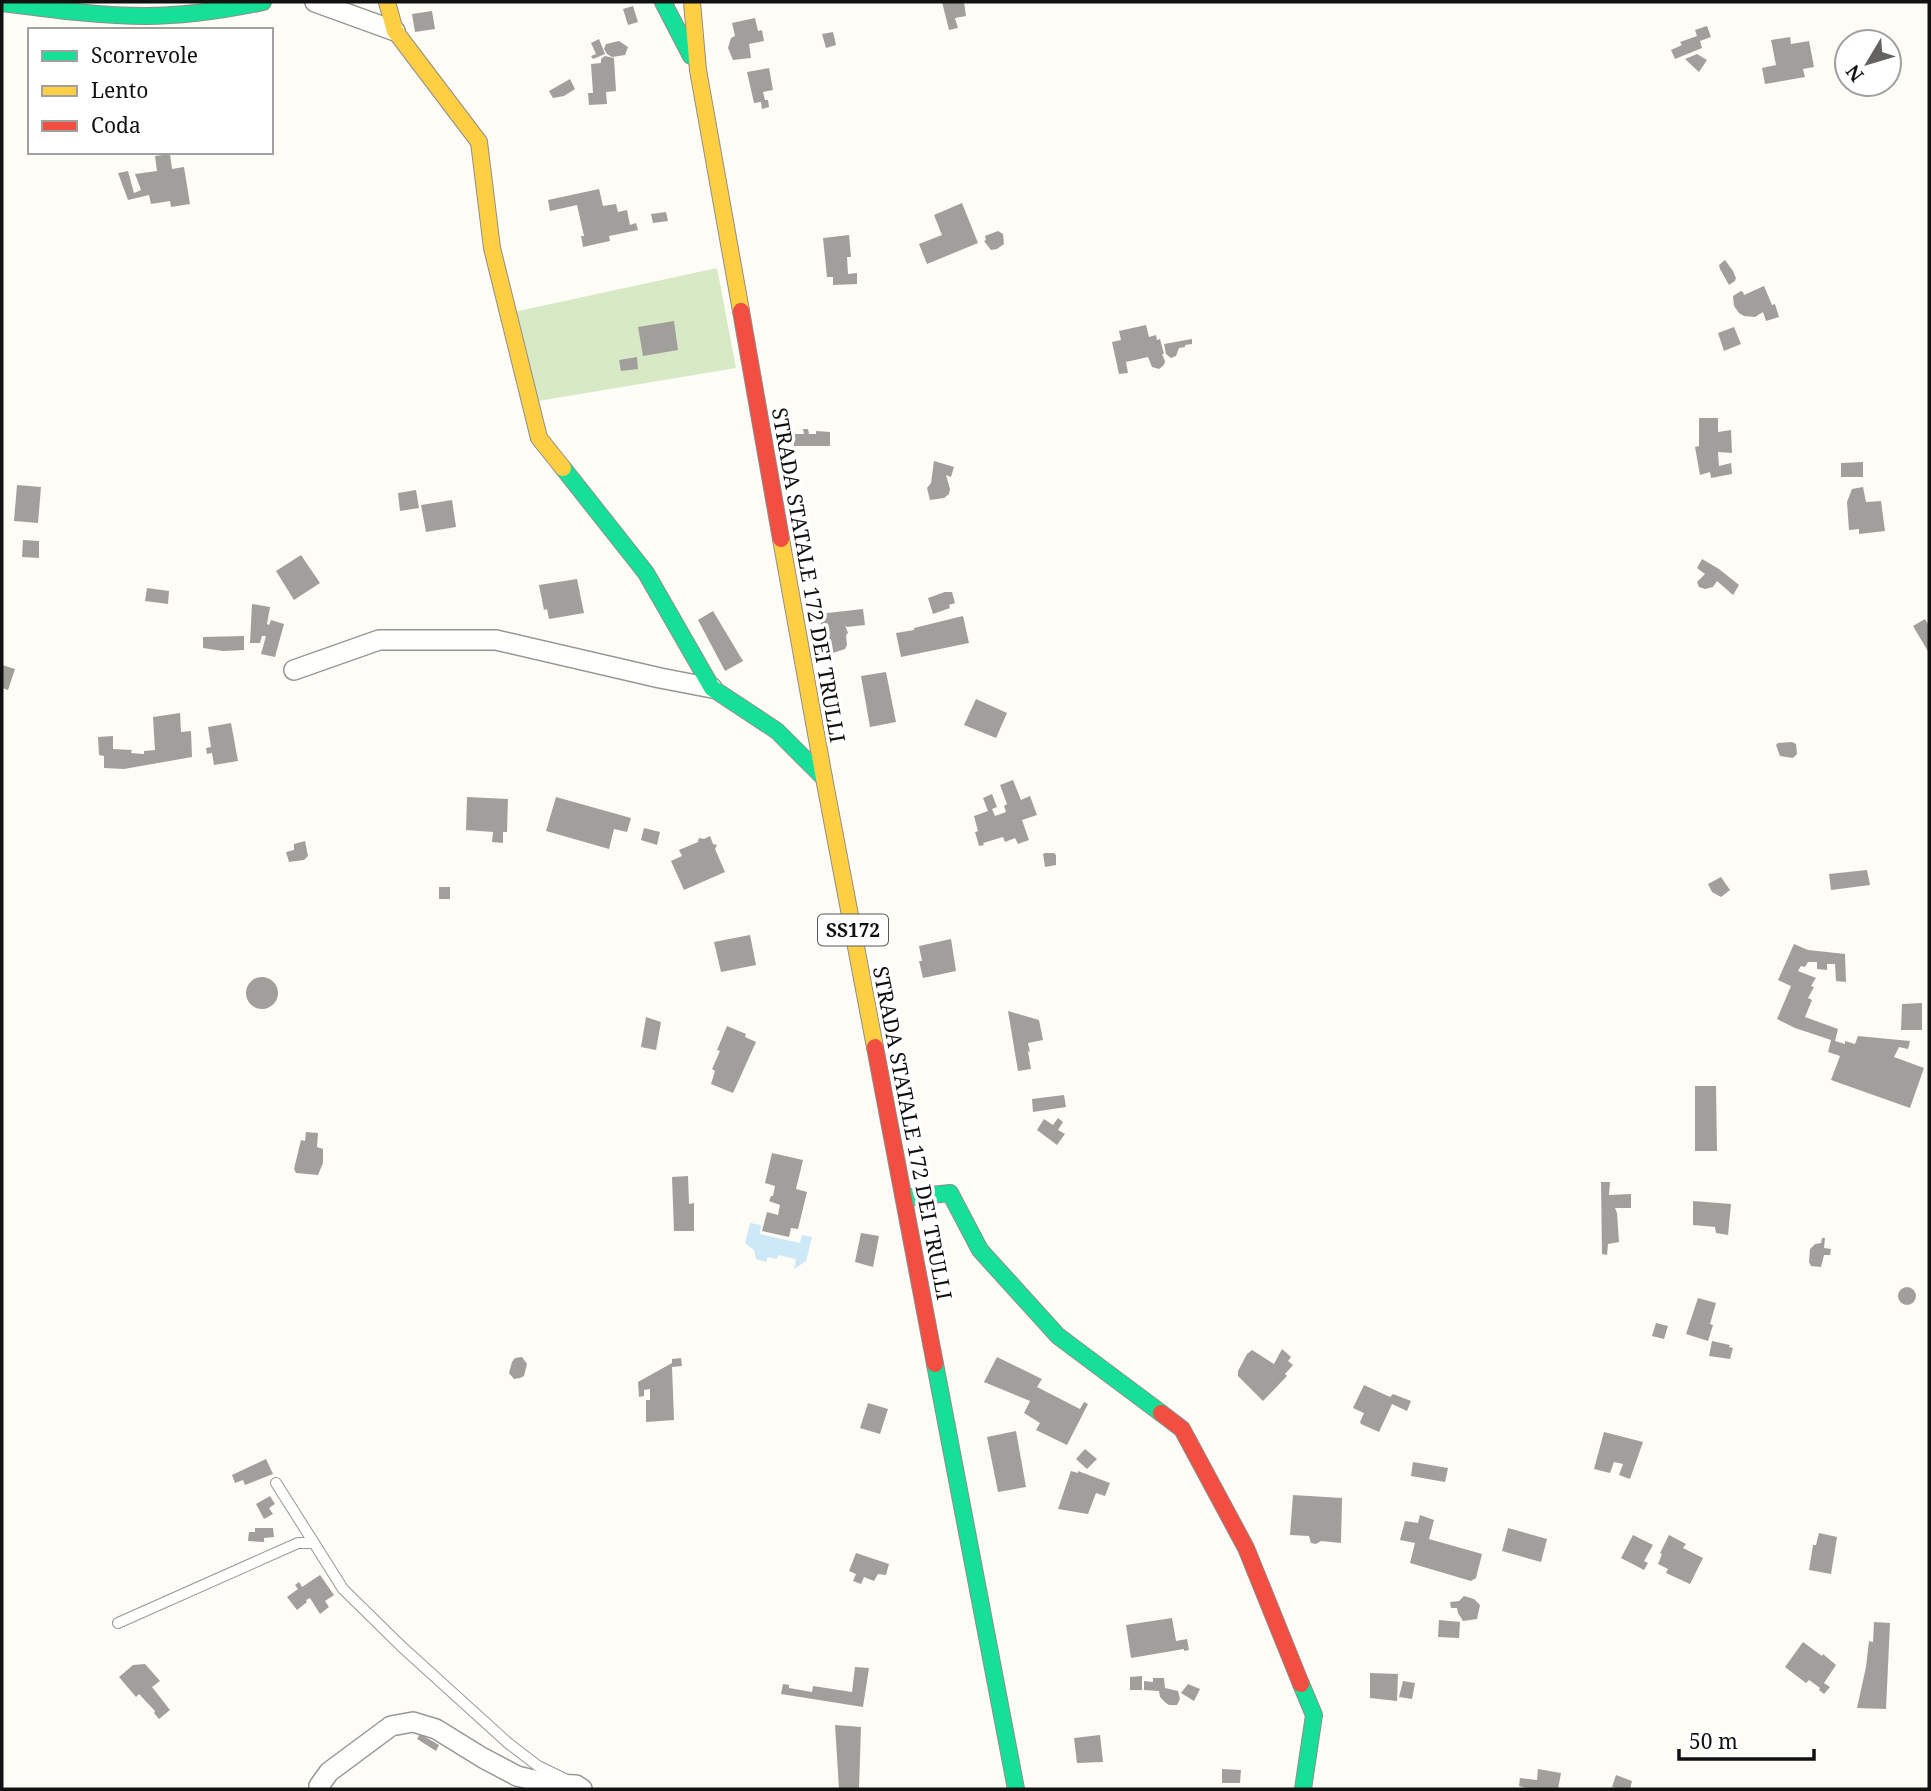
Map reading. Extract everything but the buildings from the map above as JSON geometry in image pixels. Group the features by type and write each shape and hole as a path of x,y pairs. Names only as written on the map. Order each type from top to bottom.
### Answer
{"main road":[{"path":"2,3 147,16 218,11 263,2"},
{"path":"387,2 395,31 479,142 492,248 539,438 646,573 712,688 776,731 824,778"},
{"name":"STRADA STATALE 172 DEI TRULLI","path":"663,2 698,70"},
{"name":"STRADA STATALE 172 DEI TRULLI","path":"692,2 698,70 824,778 1016,1789"},
{"path":"904,1198 950,1193 980,1250 1058,1336 1182,1429 1246,1548 1314,1715 1303,1789"}],"street":[{"path":"315,2 395,31"},
{"path":"294,670 379,640 496,640 712,688"},
{"path":"320,1789 319,1786 329,1772 391,1726 413,1722 436,1729 517,1776 550,1784 579,1787"}],"lane":[{"path":"276,1483 343,1589 401,1646 528,1758 579,1787"},
{"path":"118,1623 298,1543 314,1543"}],"green space":[{"path":"717,268 736,368 526,403 504,314"}],"water":[{"path":"750,1223 761,1225 760,1234 800,1243 802,1235 812,1237 806,1261 794,1269 796,1259 778,1255 777,1259 768,1257 766,1262 756,1259 754,1250 745,1243"}],"traffic: fast":[{"path":"2,3 146,16 205,12 263,2"},
{"path":"663,2 691,56"},
{"path":"563,468 646,573 712,688 777,731 824,778"},
{"path":"904,1198 950,1193 980,1250 1058,1336 1161,1413"},
{"path":"935,1364 1016,1789"},
{"path":"1301,1684 1314,1715 1303,1789"}],"traffic: slow":[{"path":"387,2 395,31 479,142 492,248 539,438 563,468"},
{"path":"692,2 698,70 741,311"},
{"path":"781,539 875,1047"}],"traffic: jam":[{"path":"741,311 781,539"},
{"path":"875,1047 935,1364"},
{"path":"1161,1413 1182,1429 1246,1548 1301,1684"}]}
